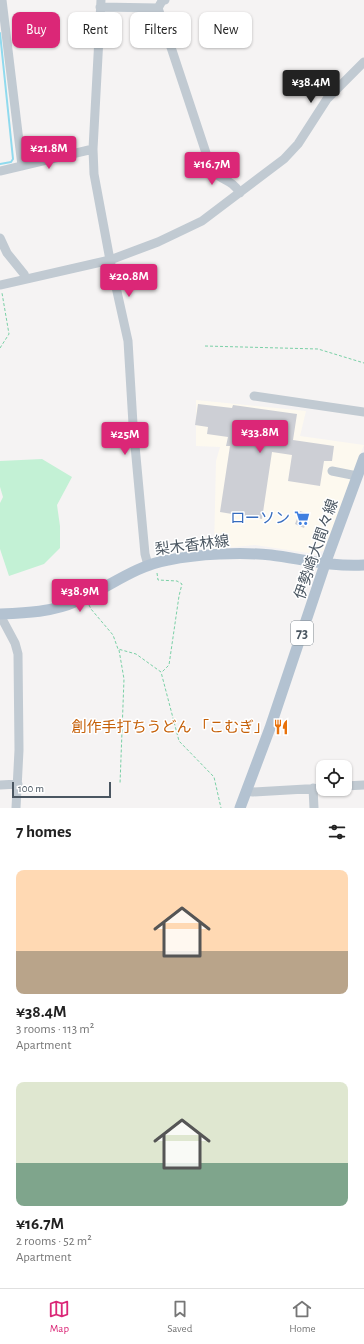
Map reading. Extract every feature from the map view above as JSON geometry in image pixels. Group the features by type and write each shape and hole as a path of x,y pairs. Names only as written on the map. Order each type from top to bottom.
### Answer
{"main road":[{"name":"伊勢崎大間々線","path":"240,808 270,728 325,564 364,458"},
{"name":"梨木香林線","path":"0,615 37,612 71,604 131,572 152,564 176,559 243,554 270,555 341,566 364,565"}],"street":[{"path":"2,0 22,166"},
{"path":"165,0 162,1 158,8 209,162 215,174 234,184 240,193"},
{"path":"152,564 145,554 138,482 128,341 94,180 95,169 93,149 101,4 158,8"},
{"path":"1,285 110,260 153,244 197,224 276,166 292,150 328,99 364,62"},
{"path":"0,172 93,149"},
{"path":"0,238 7,253 24,274 26,279"},
{"path":"254,396 364,412"},
{"path":"332,471 357,476"},
{"path":"0,615 15,643 18,654 18,784 16,808"},
{"path":"0,785 18,784"},
{"path":"352,786 364,785"},
{"path":"246,791 252,792 313,788 314,808"}],"path":[{"path":"0,348 9,334 1,285"},
{"path":"205,346 318,349 364,363"},
{"path":"152,564 158,580 176,581 182,584 169,665 161,672"},
{"path":"86,597 91,609 113,635 118,649 124,680 120,784"},
{"path":"118,649 136,654 161,672 179,742 214,777 221,808"}],"shaded area":[{"path":"196,400 306,411 300,436 364,445 324,550 315,554 255,545 214,549 216,461 220,447 196,446"}],"green space":[{"path":"42,459 72,477 57,505 60,526 60,548 44,564 9,576 0,549 0,503 3,497 0,487 0,461"}],"building":[{"path":"198,404 232,408 233,405 297,414 293,440 334,446 332,461 324,461 320,486 288,481 292,455 272,452 262,519 220,512 230,446 226,446 228,437 207,434 208,427 195,425"},
{"path":"300,511 309,514 304,528 295,524"}],"waterway":[{"path":"0,33 13,159 11,162 0,164"}],"place":[{"name":"ローソン","path":"302,518"},
{"name":"創作手打ちうどん 「こむぎ」","path":"281,727"}]}
